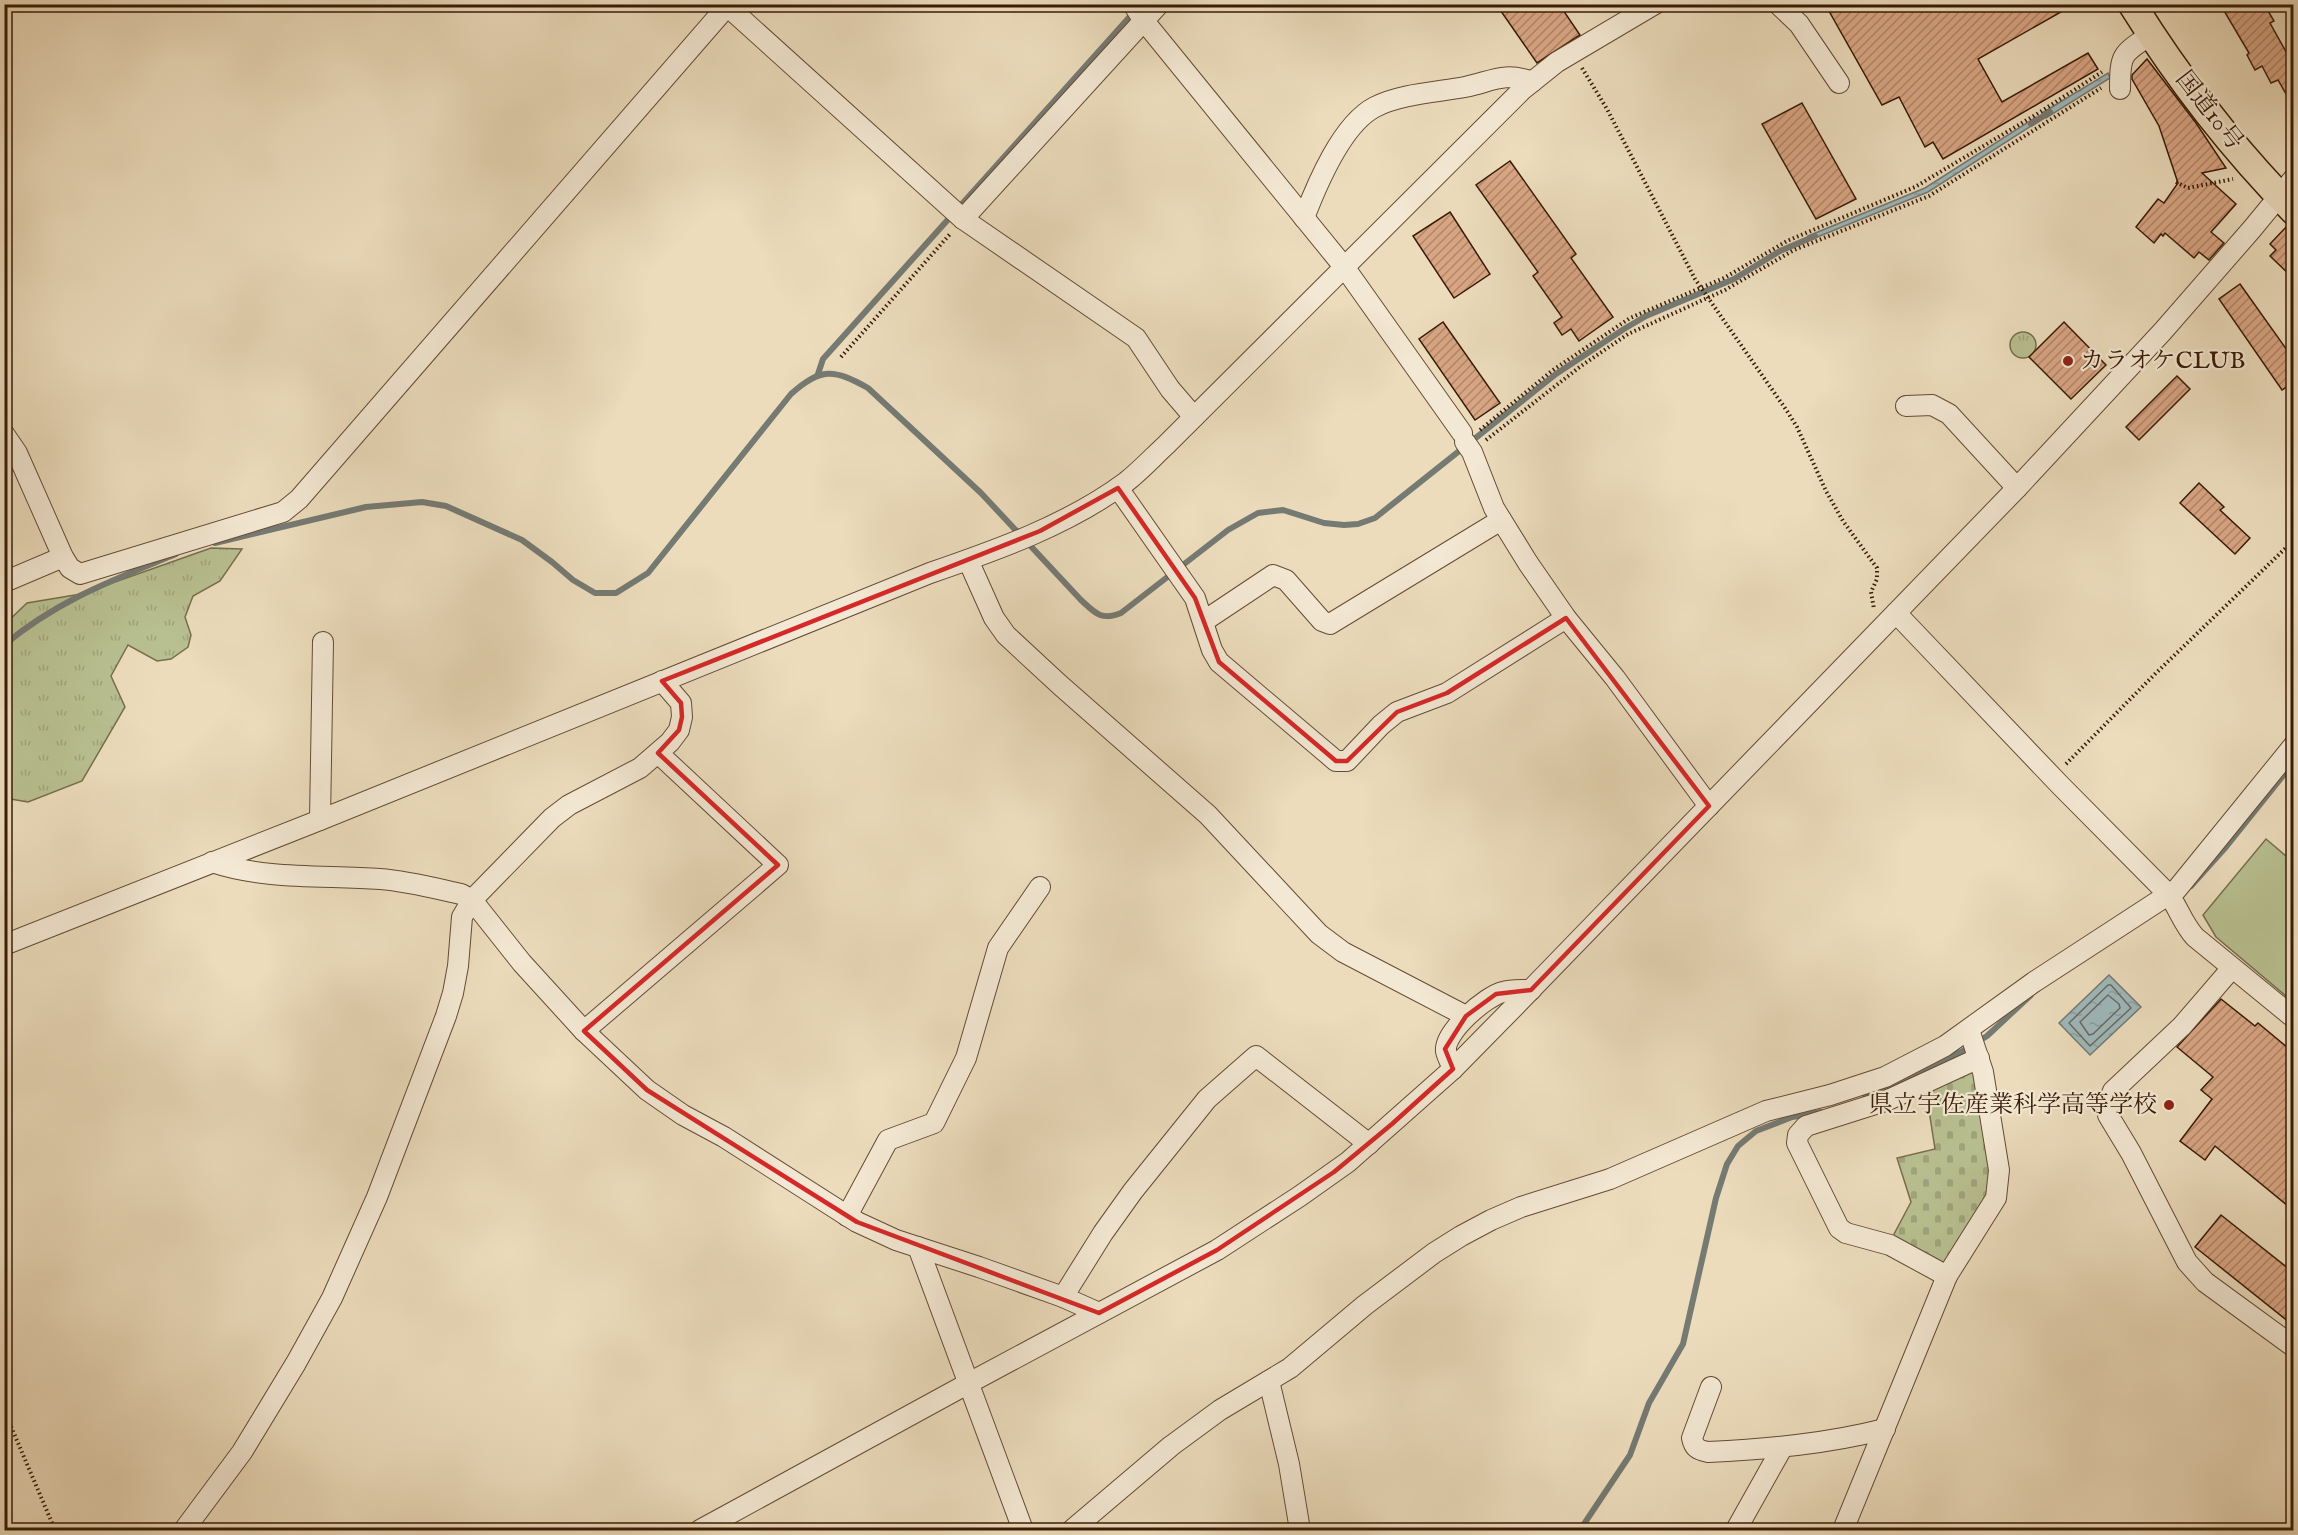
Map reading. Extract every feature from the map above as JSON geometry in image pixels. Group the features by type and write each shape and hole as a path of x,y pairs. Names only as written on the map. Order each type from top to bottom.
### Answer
{"highway":[{"name":"国道10号","path":"2132,4 2228,140 2289,195"}],"street":[{"path":"1133,4 1144,21 1345,268 1466,442 1501,520 1566,618 1615,678 1709,806"},
{"path":"963,219 1159,4"},
{"path":"4,945 320,820 930,573 968,560 1062,520 1118,488 1138,472 1532,82 1573,52 1655,4"},
{"path":"1778,4 1798,24 1839,83"},
{"path":"4,434 17,453 63,557 70,568 80,574 275,515 291,507 727,5 963,219 1136,338 1170,389 1194,417"},
{"path":"2120,75 2129,50 2152,33"},
{"path":"1304,218 1318,181 1336,150 1361,117 1376,106 1506,76 1532,82"},
{"path":"700,1530 1099,1313 1183,1270 1300,1196 1370,1144 1453,1069 1531,990 2017,488 2289,195"},
{"path":"1906,406 1932,405 1948,414 2017,488"},
{"path":"1118,488 1195,597 1215,657 1225,668 1336,761 1342,762 1351,758 1375,730 1397,712 1447,693 1566,618"},
{"path":"1204,621 1274,574 1286,580 1322,621 1330,624 1501,520"},
{"path":"4,582 63,557"},
{"path":"968,560 994,618 1006,635 1208,815 1319,934 1344,952 1467,1016"},
{"path":"1890,618 2169,895 2178,907 2181,918 2188,929 2294,1018"},
{"path":"320,820 323,642"},
{"path":"184,1530 225,1477 253,1434 332,1298 377,1197 446,1016 458,966 462,917 472,900 552,818 577,801 640,768 658,753 679,730 682,717 681,703 662,681"},
{"path":"1072,1530 1180,1438 1220,1410 1269,1382 1314,1350 1365,1305 1417,1265 1461,1236 1491,1220 1610,1179 1766,1112 1885,1077 1927,1056 1969,1030 2034,982 2169,895 2194,871 2253,793 2294,745"},
{"path":"584,1031 778,866 658,753"},
{"path":"212,862 237,871 382,879 461,894 472,900 522,963 584,1031 647,1090 683,1114 724,1137 847,1216 896,1240 1063,1297 1099,1313"},
{"path":"847,1216 888,1140 934,1123 966,1058 998,948 1040,887"},
{"path":"2232,968 2182,1026 2113,1091 2108,1103 2108,1114 2179,1248 2196,1273 2273,1334 2294,1347"},
{"path":"1453,1069 1446,1050 1447,1046 1456,1029 1467,1016 1482,1002 1503,991 1531,990"},
{"path":"1843,1530 1947,1276 1996,1198 1999,1170 1979,1058 1969,1030"},
{"path":"1063,1297 1103,1233 1140,1182 1207,1099 1256,1056 1370,1144"},
{"path":"1947,1276 1890,1245 1846,1233 1839,1228 1799,1151 1798,1135 1806,1126 1888,1100 1979,1058"},
{"path":"918,1248 1023,1530"},
{"path":"1269,1382 1289,1464 1300,1530"},
{"path":"1711,1388 1692,1438 1699,1450 1708,1452 1782,1448 1842,1440 1885,1429"},
{"path":"1736,1530 1782,1448"}],"path":[{"path":"1573,52 1607,109 1701,287 1797,426 1826,491 1843,521 1877,568 1877,579 1871,592 1871,600 1874,610 1890,618"},
{"path":"1466,442 1553,370 1630,318 1735,272 1787,241 1915,187 2037,114 2120,75"},
{"path":"1466,442 1548,390 1612,344 1648,323 1736,284 1794,250 1896,211 1936,192 2120,75"},
{"path":"2176,182 2187,188 2239,178"},
{"path":"841,357 963,219"},
{"path":"2053,778 2155,674 2294,540"},
{"path":"4,1410 55,1530"}],"highlighted area":[{"path":"1118,488 1195,598 1219,662 1336,761 1347,761 1397,712 1447,693 1566,618 1709,806 1531,990 1496,994 1466,1016 1445,1049 1453,1069 1334,1172 1217,1250 1099,1313 857,1222 647,1090 584,1031 778,865 658,753 679,730 682,717 681,703 662,681 1040,531"}],"green space":[{"path":"2023,332 2032,336 2036,345 2032,354 2023,358 2014,354 2010,345 2014,336"},
{"path":"211,548 242,549 220,581 193,596 185,617 191,635 188,647 171,659 157,661 128,645 111,676 125,707 82,781 28,802 5,798 5,624 27,603 81,594"},
{"path":"2266,839 2293,862 2293,1002 2216,937 2203,915"},
{"path":"1972,1072 1980,1076 1991,1185 1981,1210 1957,1241 1944,1266 1892,1238 1911,1202 1897,1158 1935,1149 1926,1091"}],"water":[{"path":"2108,73 2110,78 2046,118 2042,113"},
{"path":"2036,117 2039,121 1928,192 1810,240 1808,236 1925,188"},
{"path":"2109,975 2141,1007 2090,1055 2059,1023"}],"building":[{"path":"1496,4 1559,4 1580,35 1537,63"},
{"path":"1825,4 2075,4 1978,59 2002,102 2088,53 2098,69 1943,159 1933,142 1925,147 1899,97 1882,105"},
{"path":"2220,4 2264,4 2274,21 2270,23 2294,66 2294,108 2278,80 2271,83 2262,66 2255,70 2247,55 2249,53"},
{"path":"2147,59 2196,123 2226,168 2202,173 2236,204 2211,232 2224,243 2209,260 2199,252 2194,258 2165,233 2163,236 2161,234 2154,243 2136,227 2158,199 2164,203 2178,183 2159,126 2132,79 2132,75"},
{"path":"1802,103 1856,199 1816,219 1762,124"},
{"path":"1510,161 1576,254 1571,258 1613,317 1579,341 1571,329 1562,335 1554,323 1562,317 1533,276 1538,272 1476,185"},
{"path":"1450,212 1490,274 1454,298 1413,236"},
{"path":"2288,225 2294,226 2294,279 2270,256 2276,250 2270,244"},
{"path":"2240,284 2294,360 2294,382 2282,390 2219,299"},
{"path":"1443,322 1500,403 1475,420 1419,339"},
{"name":"カラオケCLUB","path":"2064,322 2106,365 2071,399 2029,357"},
{"path":"2177,376 2190,389 2139,440 2126,427"},
{"path":"2199,483 2224,507 2220,510 2250,538 2235,554 2180,503"},
{"path":"2221,999 2255,1026 2258,1023 2294,1053 2294,1211 2215,1146 2205,1160 2180,1141 2212,1099 2201,1090 2213,1077 2177,1047"},
{"path":"2221,1215 2294,1273 2294,1326 2195,1247"}],"waterway":[{"path":"818,374 823,359 1134,12"},
{"path":"2031,124 2050,112"},
{"path":"215,543 366,507 422,502 446,506 522,540 573,580 595,593 616,593 648,573 791,394 820,375 837,374 868,388 981,493 1090,609 1103,616 1114,615 1121,613 1228,530 1258,513 1283,510 1324,523 1344,525 1358,524 1375,518 1556,374 1624,329 1646,316 1734,279 1780,251 1815,236"},
{"path":"4,645 24,629 66,603 108,582 176,554"},
{"path":"2191,886 2226,847 2294,762"},
{"path":"1865,1097 1961,1052 1987,1036 2031,995"},
{"path":"1580,1530 1630,1455 1649,1403 1683,1344 1716,1198 1727,1164 1738,1146 1756,1131 1792,1117 1821,1112"}],"place":[{"name":"カラオケCLUB","path":"2068,361"},
{"name":"県立宇佐産業科学高等学校","path":"2169,1105"}]}
